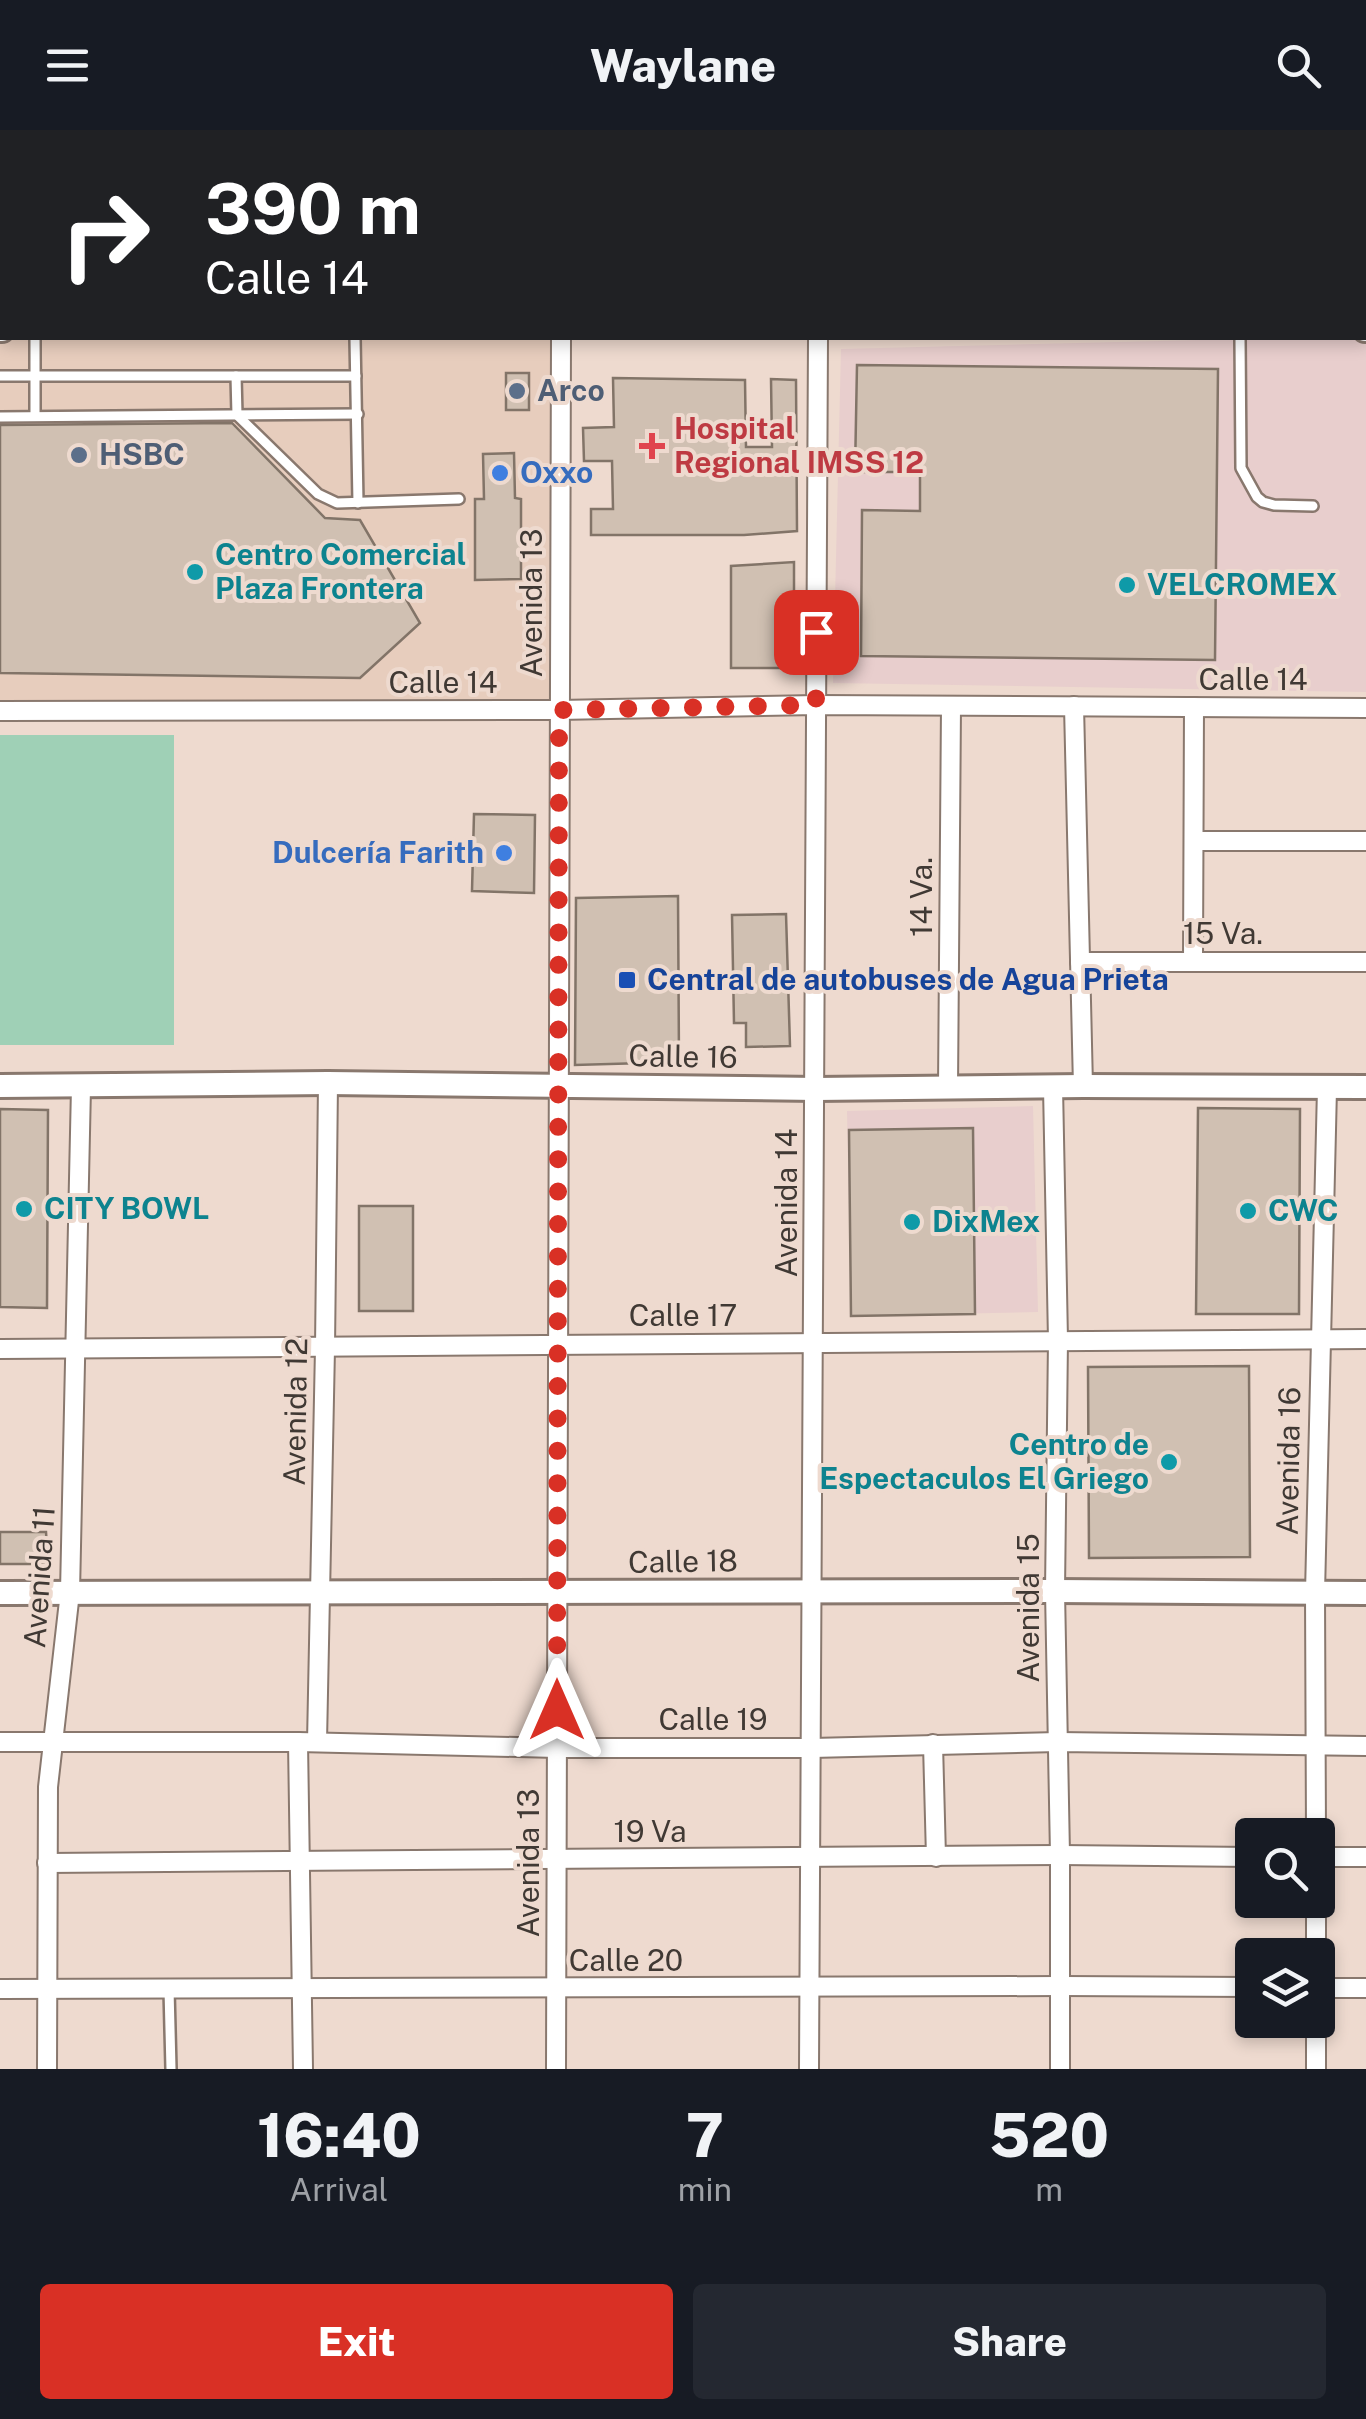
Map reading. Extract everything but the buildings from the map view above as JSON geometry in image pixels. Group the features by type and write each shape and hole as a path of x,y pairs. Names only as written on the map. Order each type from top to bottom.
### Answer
{"street":[{"name":"Avenida 13","path":"556,2069 560,340"},
{"name":"Avenida 14","path":"810,2069 818,340"},
{"name":"Calle 14","path":"0,711 559,710 816,705 1366,708"},
{"name":"14 Va.","path":"948,1088 950,706"},
{"path":"1074,706 1083,1086"},
{"path":"1193,962 1194,707"},
{"path":"1194,841 1366,841"},
{"name":"15 Va.","path":"1080,962 1366,962"},
{"name":"Calle 16","path":"0,1086 328,1083 816,1089 1366,1088"},
{"name":"Avenida 12","path":"304,2069 300,1863 320,1593 328,1083"},
{"name":"Avenida 11","path":"48,2069 48,1787 70,1592 81,1087"},
{"name":"Avenida 15","path":"1054,1087 1060,2069"},
{"name":"Avenida 16","path":"1316,1818 1314,1593 1327,1088"},
{"name":"Calle 17","path":"0,1349 1366,1339"},
{"name":"Calle 18","path":"0,1593 1366,1592"},
{"name":"Calle 19","path":"0,1742 307,1742 557,1748 812,1748 1058,1742 1366,1746"},
{"path":"932,1744 936,1857"},
{"name":"19 Va","path":"47,1863 1235,1856"},
{"path":"1335,1857 1366,1857"},
{"name":"Calle 20","path":"0,1990 1235,1987"},
{"path":"1335,1988 1366,1988"},
{"path":"1316,2038 1316,2069"}],"lane":[{"path":"35,340 36,416"},
{"path":"355,340 358,503"},
{"path":"1240,340 1241,468 1264,502 1313,506"},
{"path":"0,376 356,376"},
{"path":"236,376 236,415 318,494 338,503 459,499"},
{"path":"0,417 358,414"},
{"path":"169,1989 171,2069"}],"shaded area":[{"path":"0,340 560,340 559,710 0,711"},
{"name":"VELCROMEX","path":"1366,340 1366,692 833,683 841,349"},
{"name":"DixMex","path":"1033,1106 1038,1312 851,1316 847,1111"}],"green space":[{"path":"0,735 174,735 174,1045 0,1045"}],"place":[{"name":"Arco","path":"517,391"},
{"name":"Hospital Regional IMSS 12","path":"652,446"},
{"name":"HSBC","path":"79,455"},
{"name":"Oxxo","path":"500,473"},
{"name":"Centro Comercial Plaza Frontera","path":"195,572"},
{"name":"VELCROMEX","path":"1127,585"},
{"name":"Dulcería Farith","path":"504,853"},
{"name":"Central de autobuses de Agua Prieta","path":"627,980"},
{"name":"CITY BOWL","path":"24,1209"},
{"name":"CWC","path":"1248,1211"},
{"name":"DixMex","path":"912,1222"},
{"name":"Centro de Espectaculos El Griego","path":"1169,1462"}],"route":[{"path":"557,1710 559,710 816,705 816,632"}]}
